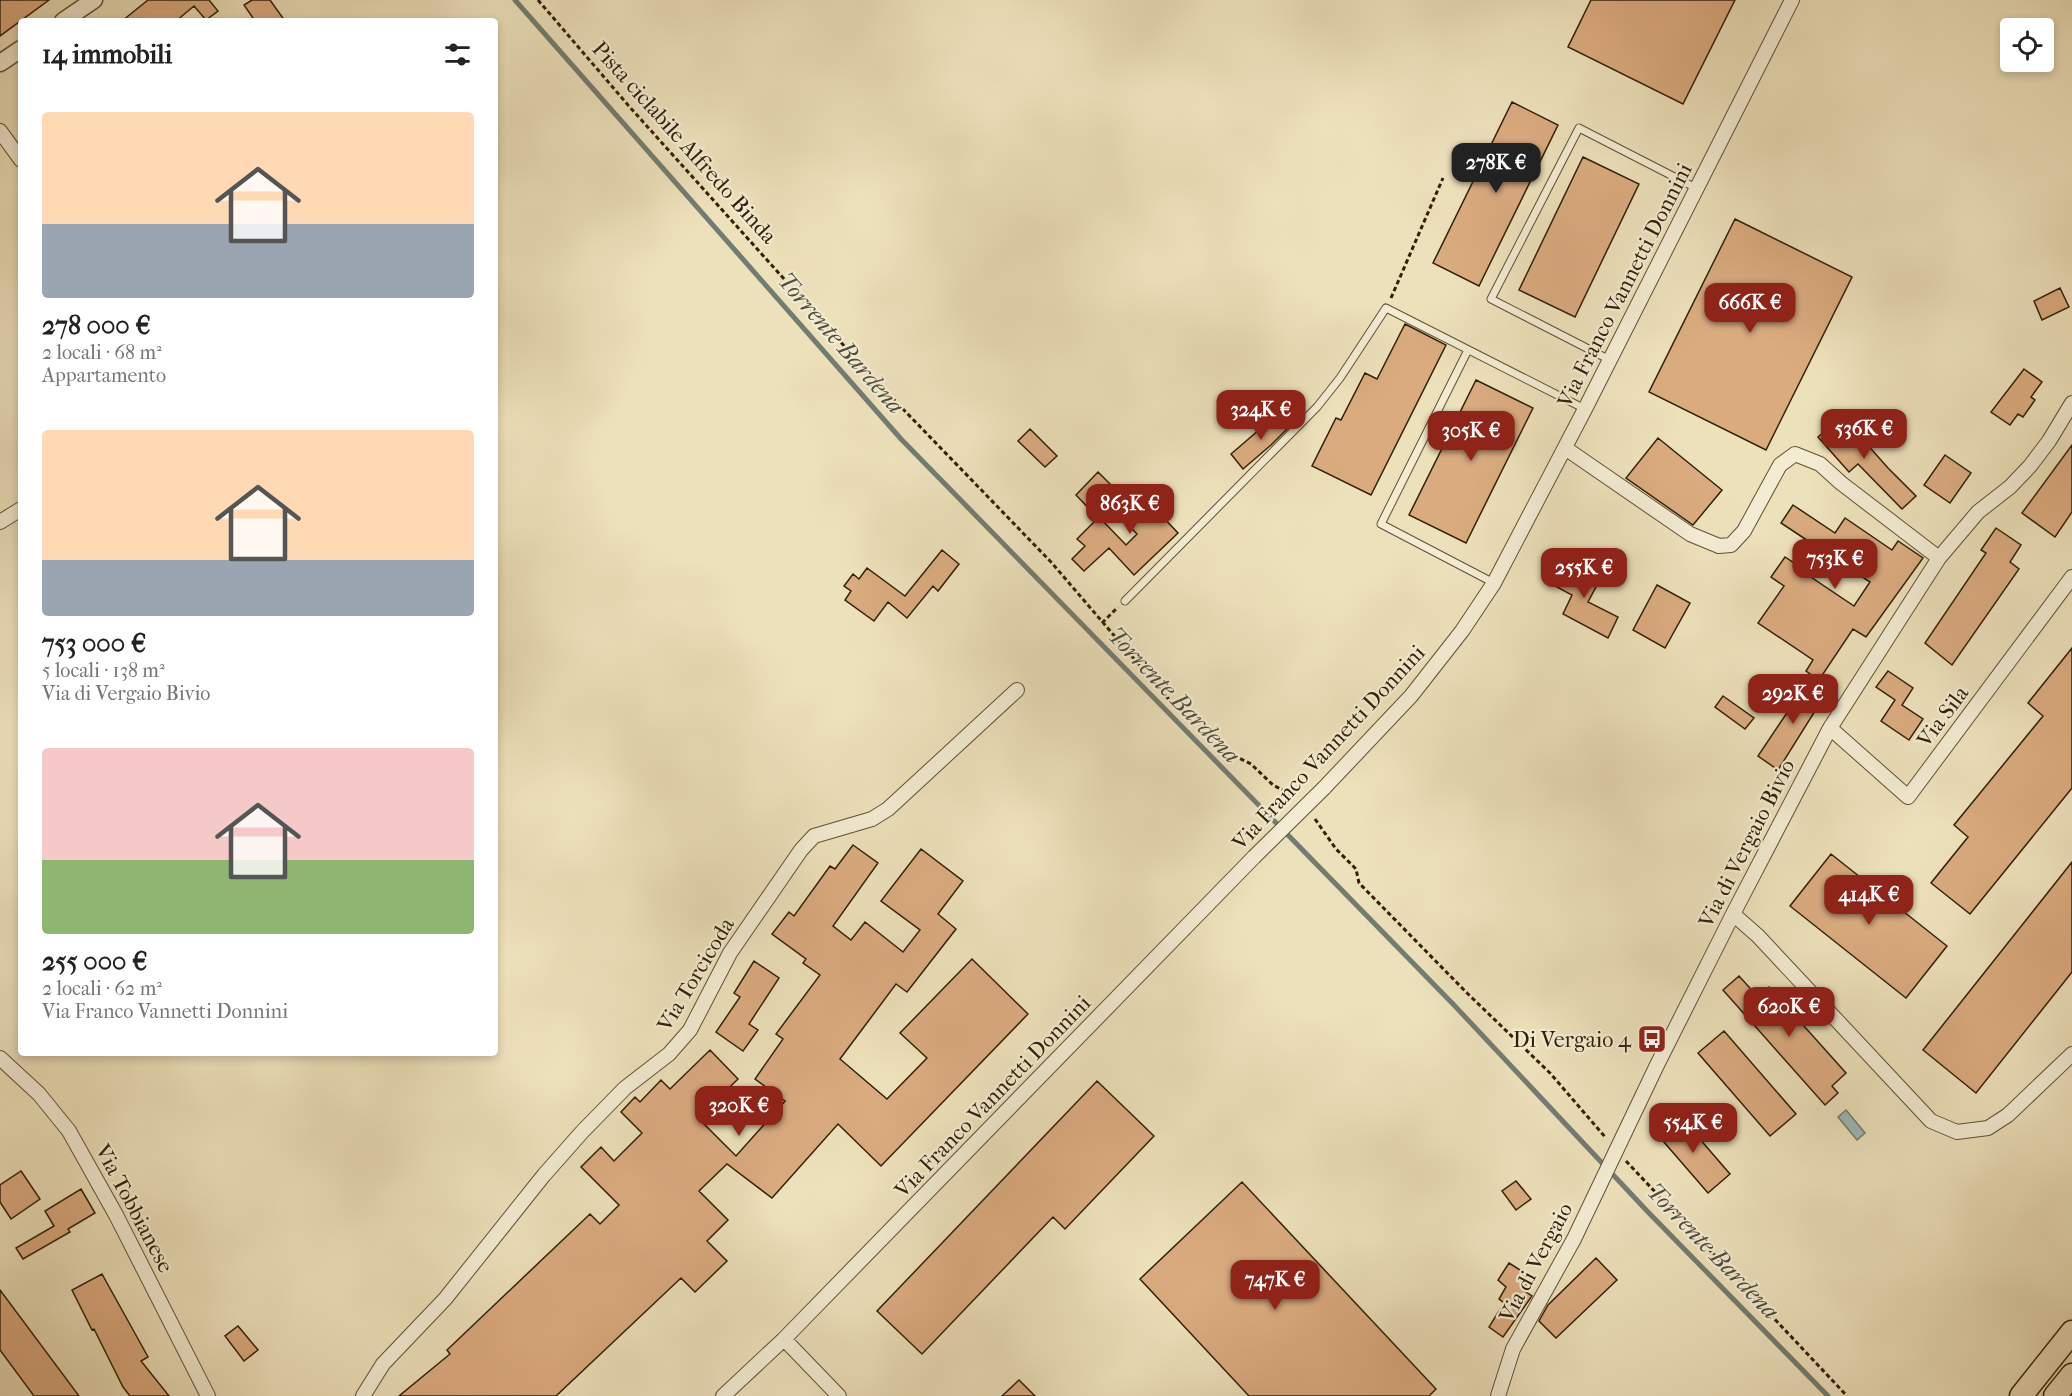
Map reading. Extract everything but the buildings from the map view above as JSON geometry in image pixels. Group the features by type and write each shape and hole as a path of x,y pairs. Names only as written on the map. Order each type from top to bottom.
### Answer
{"highway":[{"path":"2021,1396 2072,1332"},
{"path":"2055,1396 2072,1375"}],"street":[{"path":"67,18 94,0"},
{"name":"Via Franco Vannetti Donnini","path":"723,1396 784,1339 1324,788 1411,696 1462,631 1494,583 1565,448 1792,0"},
{"path":"0,63 18,51"},
{"path":"0,131 18,156"},
{"name":"Via di Vergaio Bivio","path":"1615,1150 1732,914 1830,728 1939,558 1978,512 2010,487 2030,466 2049,441 2072,403"},
{"path":"1565,448 1690,534 1719,546 1731,545 1744,531 1780,465 1795,454 1820,464 1841,483 1939,558"},
{"path":"0,522 18,511"},
{"name":"Via Sila","path":"1830,728 1908,797 2072,577"},
{"name":"Via Torcicoda","path":"363,1396 382,1364 445,1299 544,1174 574,1140 626,1088 669,1054 690,1030 730,953 807,843 814,836 872,819 888,809 1017,690"},
{"path":"1732,914 1758,936 1931,1121 1940,1125 1957,1132 1988,1128 2008,1115 2072,1054"},
{"name":"Via Tobbianese","path":"0,1058 39,1094 69,1131 116,1215 208,1396"},
{"name":"Via di Vergaio","path":"1498,1396 1513,1349 1574,1239 1615,1150"},
{"path":"784,1339 839,1396"}],"lane":[{"path":"1610,360 1491,299 1578,128 1696,188"},
{"path":"1125,601 1317,407 1340,378 1386,308 1585,409"},
{"path":"1468,350 1381,525 1494,583"}],"path":[{"name":"Pista ciclabile Alfredo Binda","path":"538,0 628,105 865,369 1051,562 1172,703 1235,756 1251,764 1273,785 1292,794 1299,801"},
{"path":"1386,308 1443,178"},
{"path":"1102,623 1125,601"},
{"path":"1312,816 1336,849 1356,869 1359,883 1467,993 1550,1073 1615,1150 1847,1396"}],"water":[{"path":"1846,1110 1865,1133 1857,1140 1838,1117"}],"waterway":[{"name":"Torrente Bardena","path":"515,0 901,439 1453,1004 1648,1212 1828,1396"}],"place":[{"name":"Di Vergaio 4","path":"1652,1039"}]}
